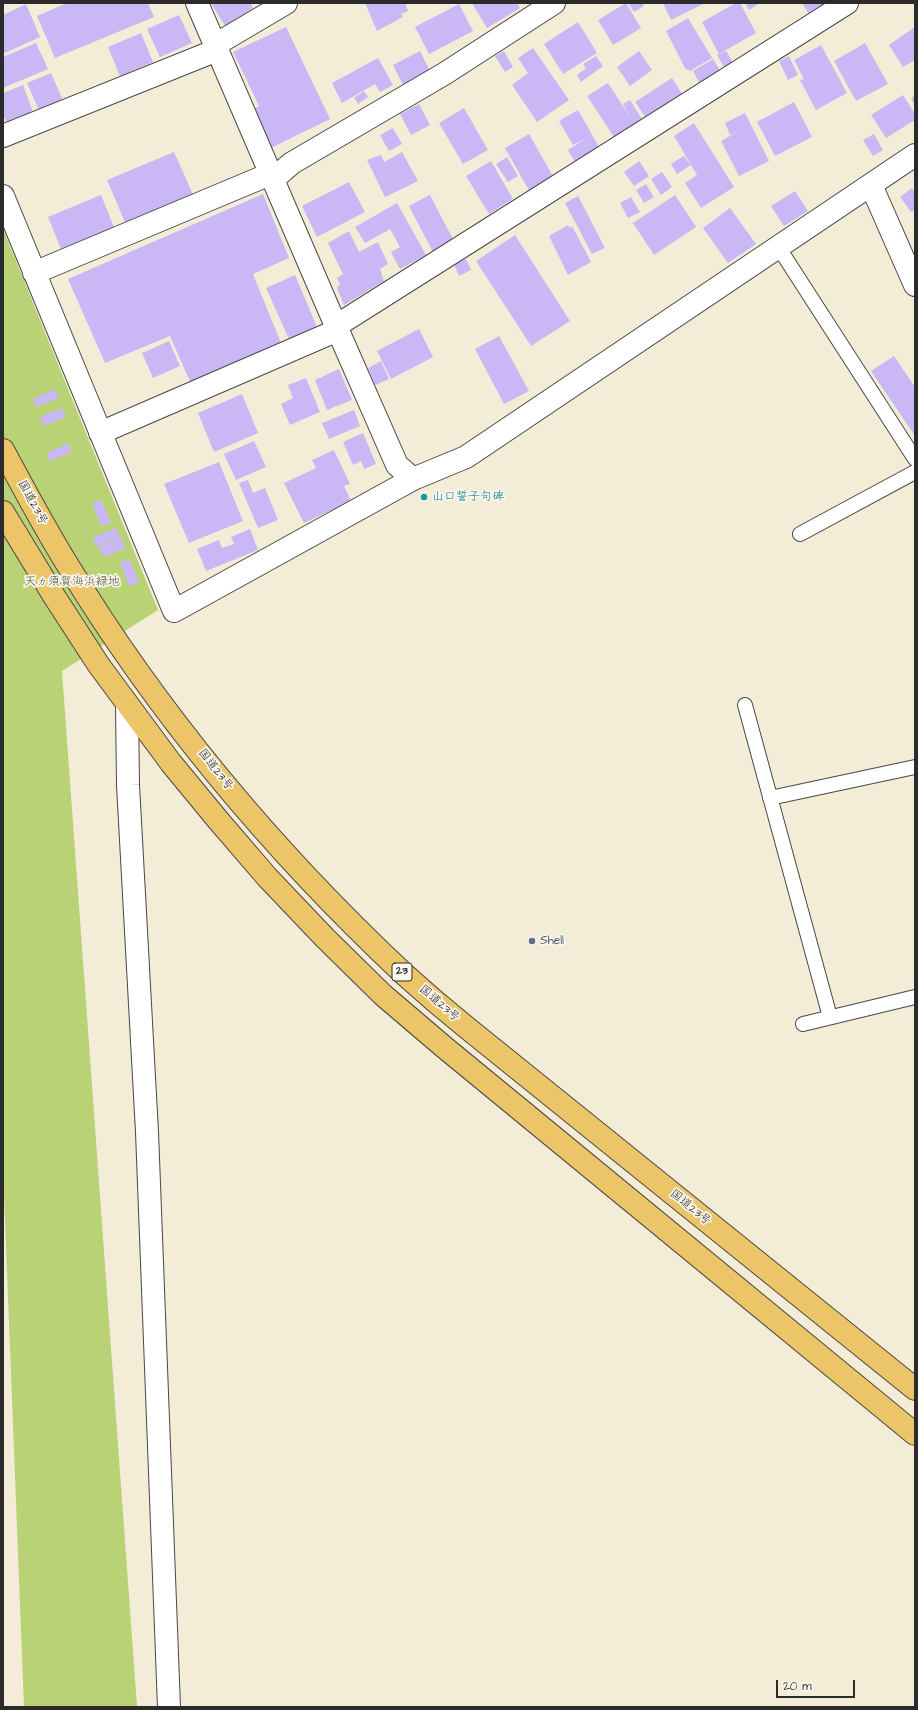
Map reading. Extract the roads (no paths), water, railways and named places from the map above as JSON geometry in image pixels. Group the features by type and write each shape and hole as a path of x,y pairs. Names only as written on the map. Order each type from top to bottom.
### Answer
{"highway":[{"name":"国道23号","path":"3,450 67,565 146,682 242,805 342,912 405,974 466,1027 915,1389"},
{"name":"23","path":"3,512 54,596 127,705 170,763 267,877 383,995 509,1101 915,1434"}],"street":[{"path":"197,3 397,465 413,479"},
{"path":"3,136 216,47 286,3"},
{"path":"34,273 271,176 444,74 554,3"},
{"path":"100,433 337,328 847,3"},
{"path":"3,196 174,611 413,479 466,457 779,248 915,155"},
{"path":"871,185 915,285"},
{"path":"127,705 128,785 147,1132 169,1707"}],"lane":[{"path":"779,248 915,459"},
{"path":"800,534 915,472"},
{"path":"745,705 830,1017"},
{"path":"770,798 915,767"},
{"path":"803,1024 915,997"}],"place":[{"name":"山口誓子句碑","path":"424,497"},
{"name":"Shell","path":"532,941"}],"park label":[{"name":"天ヵ須賀海浜緑地","path":"72,582"}]}
